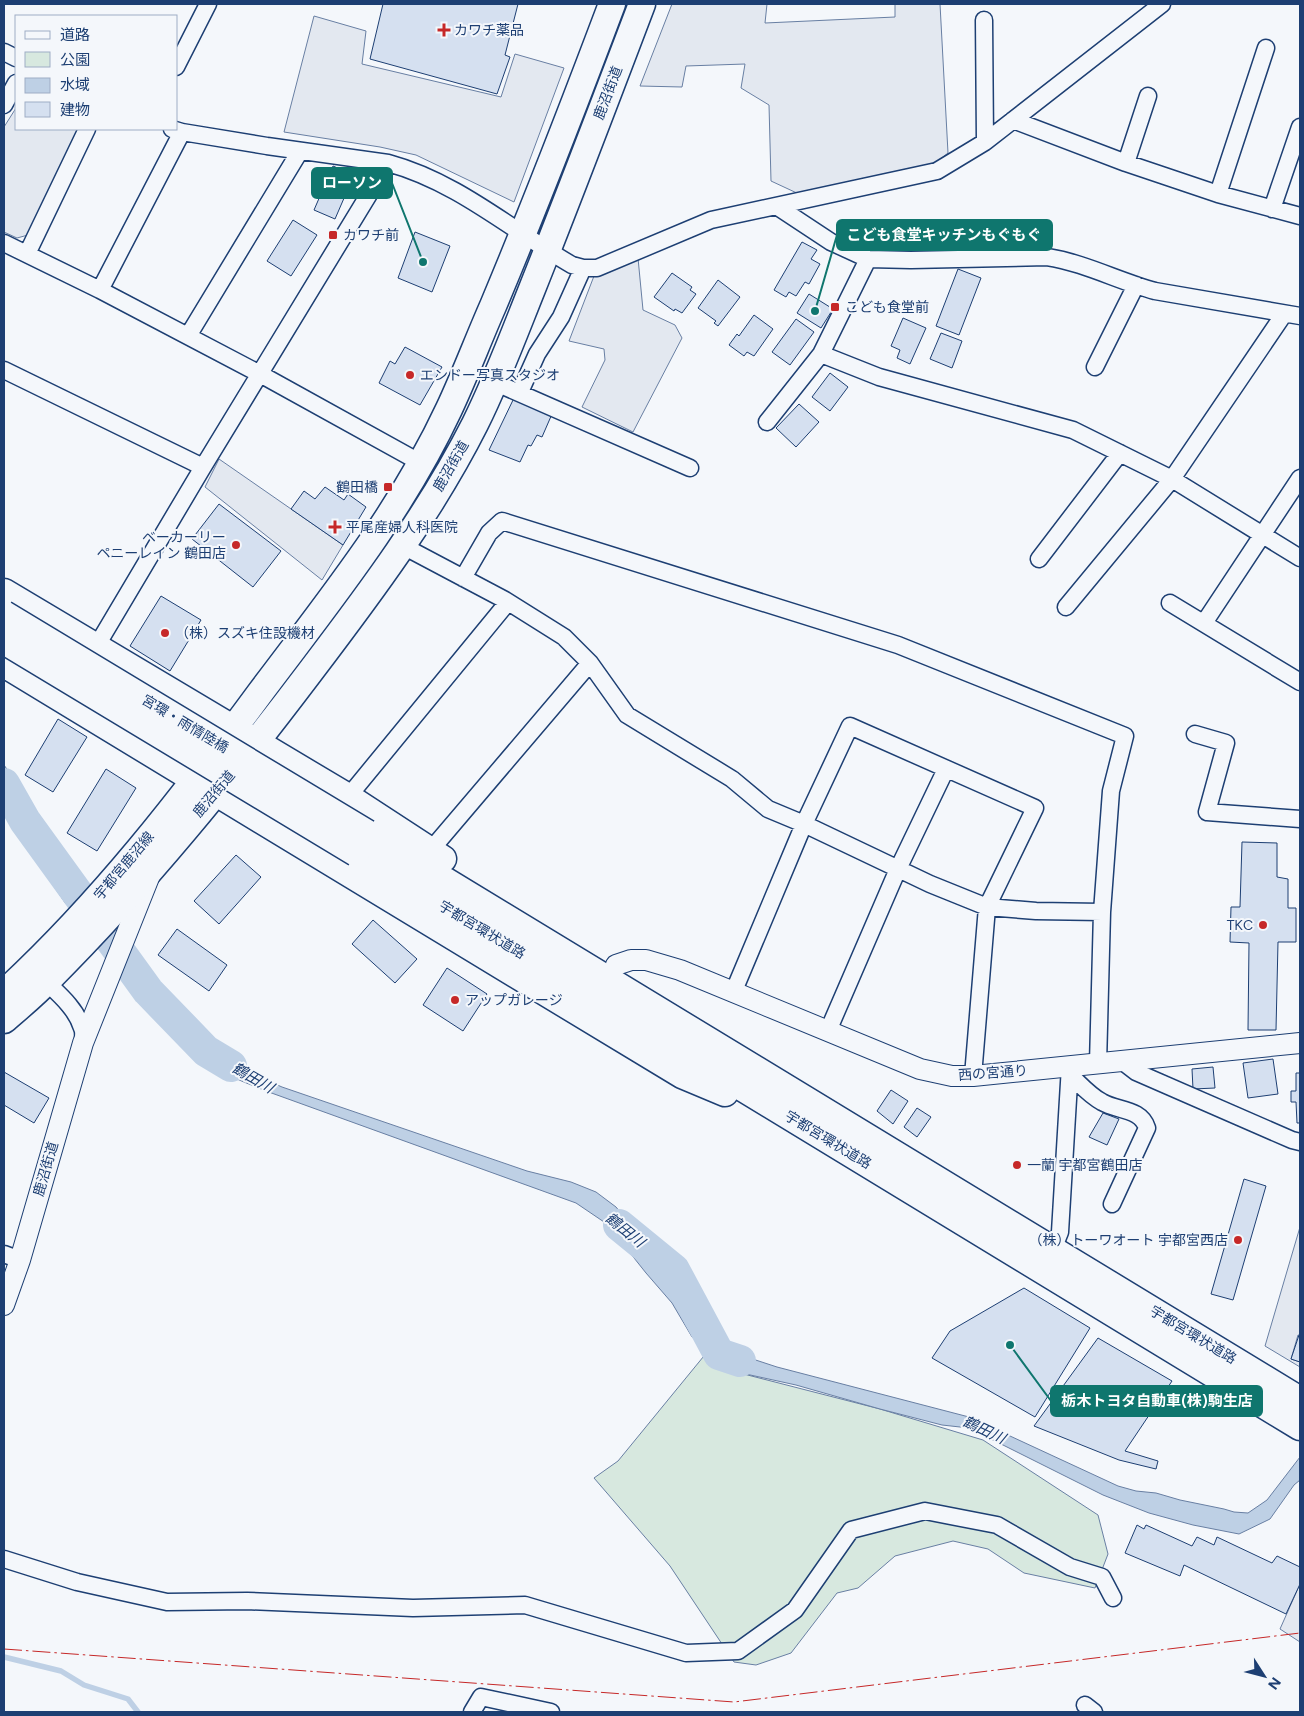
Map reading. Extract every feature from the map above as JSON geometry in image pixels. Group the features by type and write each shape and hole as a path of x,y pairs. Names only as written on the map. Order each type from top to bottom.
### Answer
{"main road":[{"name":"鹿沼街道","path":"234,730 353,571 421,463 449,409 523,234 612,4"},
{"name":"鹿沼街道","path":"115,911 153,866 205,787 256,743 403,546 466,439 494,382 548,250 642,4"},
{"path":"4,592 348,797 430,851 616,965 752,1056 814,1118"},
{"name":"宮環・雨情陸橋","path":"4,614 362,843"},
{"name":"宮環・雨情陸橋","path":"4,641 362,843"},
{"path":"4,664 682,1074 814,1118"},
{"name":"宇都宮鹿沼線","path":"4,1020 39,974 78,934 115,911 205,787 234,730"},
{"name":"宇都宮環状道路","path":"362,843 1047,1260 1300,1427"},
{"name":"宇都宮鹿沼線","path":"4,993 39,974"},
{"name":"宇都宮環状道路","path":"1047,1260 1300,1400"}],"street":[{"path":"178,63 208,4"},
{"path":"100,290 177,130 300,151 388,163 405,168 445,184 476,202 572,265 582,268 597,268 711,220 937,171 985,142 1162,4"},
{"path":"984,20 985,142"},
{"path":"1218,194 1266,48"},
{"path":"4,105 15,85"},
{"path":"1126,163 1148,96"},
{"path":"1013,120 1126,163 1218,194 1300,216"},
{"path":"1272,209 1300,127"},
{"path":"27,254 87,130"},
{"path":"188,336 300,151"},
{"path":"96,647 202,467 388,163"},
{"path":"778,207 831,242 868,259 1047,257 1069,260 1155,291 1300,316"},
{"path":"4,243 188,336 421,463"},
{"path":"767,422 821,354 868,259"},
{"path":"520,392 537,354 561,317 582,268"},
{"path":"1095,367 1136,285"},
{"path":"1066,608 1172,479 1284,314"},
{"path":"821,354 879,377 1073,430 1172,479 1300,558"},
{"path":"4,370 202,467"},
{"path":"494,382 690,468"},
{"path":"1039,559 1120,453"},
{"path":"1204,623 1300,478"},
{"path":"463,578 489,533 502,521 898,645 1126,736 1111,791 1102,912 1098,1064"},
{"path":"403,546 508,602 564,637 590,663 627,715 732,778 768,809 804,824 930,884 987,907 1036,911 1102,912"},
{"path":"348,797 508,602"},
{"path":"1170,603 1300,682"},
{"path":"430,851 590,663"},
{"path":"733,993 804,824 850,726 1034,808 987,907 973,1076"},
{"path":"1195,734 1226,742 1207,812 1300,819"},
{"path":"828,1032 898,869 946,769"},
{"name":"鹿沼街道","path":"4,1304 12,1257 83,1043 110,971 115,911"},
{"name":"西の宮通り","path":"616,965 631,960 646,960 680,970 920,1069 952,1076 1069,1070 1098,1064 1300,1043"},
{"path":"39,974 66,1002 78,1018 83,1029 83,1043"},
{"path":"1123,1062 1136,1072 1300,1142"},
{"path":"1069,1070 1102,1102 1139,1115 1145,1120 1147,1128 1112,1204"},
{"path":"1047,1260 1060,1232 1069,1070"},
{"path":"4,1559 77,1582 167,1602 247,1601 413,1608 525,1605 686,1653 738,1651 795,1610 851,1530 925,1511 997,1525 1070,1566 1102,1577 1114,1598"},
{"path":"472,1712 481,1696 551,1712"}],"green space":[{"path":"708,1351 732,1371 880,1409 983,1440 1098,1515 1108,1554 1095,1588 1024,1573 988,1549 953,1541 895,1556 858,1588 837,1593 791,1653 756,1665 734,1662 670,1566 594,1478 618,1461"}],"shaded area":[{"path":"672,4 767,4 765,23 895,17 895,4 940,4 948,153 933,165 799,194 771,181 769,105 741,88 745,64 686,66 682,87 640,86"},
{"path":"314,16 366,31 362,64 501,97 515,54 564,68 514,202 416,155 380,147 284,132"},
{"path":"15,110 15,130 81,130 28,235 17,238 4,232 4,127"},
{"path":"638,258 643,310 675,325 682,338 633,432 582,407 605,360 604,349 569,341 594,276"},
{"path":"219,459 343,545 322,580 205,487"},
{"path":"1300,1227 1300,1335 1298,1335 1291,1359 1300,1362 1300,1367 1265,1346"},
{"path":"1300,1584 1300,1642 1280,1629"}],"water":[{"path":"4,765 85,880 66,904 4,814"},
{"path":"132,959 165,1012 208,1050 232,1065 282,1087 527,1171 571,1182 596,1192 616,1207 667,1270 702,1328 725,1350 777,1367 969,1417 1118,1486 1136,1491 1156,1493 1234,1512 1248,1513 1267,1500 1300,1457 1300,1480 1294,1485 1270,1519 1239,1534 1193,1525 1149,1513 1103,1495 969,1428 942,1425 796,1385 732,1371 692,1337 672,1303 607,1224 576,1203 266,1091 231,1076 201,1056 173,1031 124,976"}],"building":[{"name":"カワチ薬品","path":"383,4 518,4 505,55 510,57 497,94 370,59"},
{"path":"333,166 354,175 335,219 314,210"},
{"path":"293,220 317,235 291,276 267,261"},
{"path":"415,232 450,246 432,292 398,278"},
{"path":"802,242 817,250 811,259 820,264 809,284 805,282 796,296 789,292 786,297 774,290"},
{"path":"958,269 981,278 959,335 936,326"},
{"path":"672,273 692,287 690,290 696,294 682,313 675,309 674,311 654,297"},
{"path":"718,280 740,297 718,326 714,323 716,321 698,308"},
{"path":"809,294 833,309 821,328 797,313"},
{"path":"754,315 773,329 754,356 747,352 744,356 729,345 737,334 739,336"},
{"path":"903,318 926,328 910,364 897,358 900,350 891,346"},
{"path":"796,319 814,332 790,365 772,352"},
{"path":"941,333 962,341 952,368 930,359"},
{"name":"エンドー写真スタジオ","path":"405,347 442,367 420,405 379,383 390,361 395,364"},
{"path":"830,373 848,387 830,411 812,397"},
{"path":"514,398 552,414 542,437 537,435 531,446 528,445 520,462 489,450"},
{"path":"799,404 819,422 796,447 776,428"},
{"name":"平尾産婦人科医院","path":"325,487 344,500 348,494 366,507 343,545 291,509 304,491 315,499"},
{"name":"ベーカーリー ペニーレイン 鶴田店","path":"219,504 281,551 253,587 192,539"},
{"name":"（株）スズキ住設機材","path":"161,596 201,620 170,671 130,646"},
{"path":"58,719 87,737 53,792 25,775"},
{"path":"106,769 136,788 97,851 67,833"},
{"name":"TKC","path":"1242,842 1277,843 1277,877 1288,879 1288,908 1296,908 1296,942 1278,942 1276,1030 1248,1030 1249,943 1230,942 1231,907 1240,907"},
{"path":"236,855 261,877 219,924 194,901"},
{"path":"373,920 417,959 395,983 352,944"},
{"path":"177,929 227,965 209,991 158,955"},
{"name":"アップガレージ","path":"447,968 487,994 463,1031 423,1005"},
{"path":"1273,1059 1278,1094 1248,1098 1243,1063"},
{"path":"1213,1067 1215,1088 1193,1089 1192,1069"},
{"path":"4,1072 49,1098 34,1123 4,1105"},
{"path":"1296,1073 1300,1073 1300,1123 1297,1123 1296,1102 1291,1102 1291,1091 1296,1091"},
{"path":"891,1090 908,1101 893,1124 877,1111"},
{"path":"917,1108 931,1117 917,1137 904,1127"},
{"path":"1103,1113 1119,1119 1107,1145 1089,1137"},
{"name":"（株）トーワオート 宇都宮西店","path":"1244,1179 1266,1186 1233,1300 1211,1294"},
{"path":"1024,1288 1090,1328 1035,1417 932,1358 950,1331"},
{"path":"1300,1335 1300,1362 1291,1359"},
{"path":"1098,1338 1172,1381 1125,1451 1158,1461 1156,1469 1119,1460 1034,1426"},
{"path":"1137,1525 1144,1529 1146,1525 1192,1546 1197,1537 1214,1545 1217,1537 1272,1563 1277,1556 1300,1567 1300,1584 1286,1614 1184,1565 1180,1576 1125,1553"}],"waterway":[{"name":"鶴田川","path":"4,784 25,821 148,991 206,1051 231,1066"},
{"name":"鶴田川","path":"619,1225 674,1270 719,1354 740,1361"},
{"path":"4,1657 61,1671 84,1685 128,1699 138,1712"}],"power":[{"path":"4,1649 734,1702 1300,1633"}],"place":[{"name":"カワチ薬品","path":"444,30"},
{"name":"カワチ前","path":"333,235"},
{"name":"ローソン","path":"423,262"},
{"name":"こども食堂前","path":"835,307"},
{"name":"こども食堂キッチンもぐもぐ","path":"815,311"},
{"name":"エンドー写真スタジオ","path":"410,375"},
{"name":"鶴田橋","path":"388,487"},
{"name":"平尾産婦人科医院","path":"335,527"},
{"name":"ベーカーリー ペニーレイン 鶴田店","path":"236,545"},
{"name":"（株）スズキ住設機材","path":"165,633"},
{"name":"TKC","path":"1263,925"},
{"name":"アップガレージ","path":"455,1000"},
{"name":"一蘭 宇都宮鶴田店","path":"1017,1165"},
{"name":"（株）トーワオート 宇都宮西店","path":"1238,1240"},
{"name":"栃木トヨタ自動車(株)駒生店","path":"1010,1345"}]}
